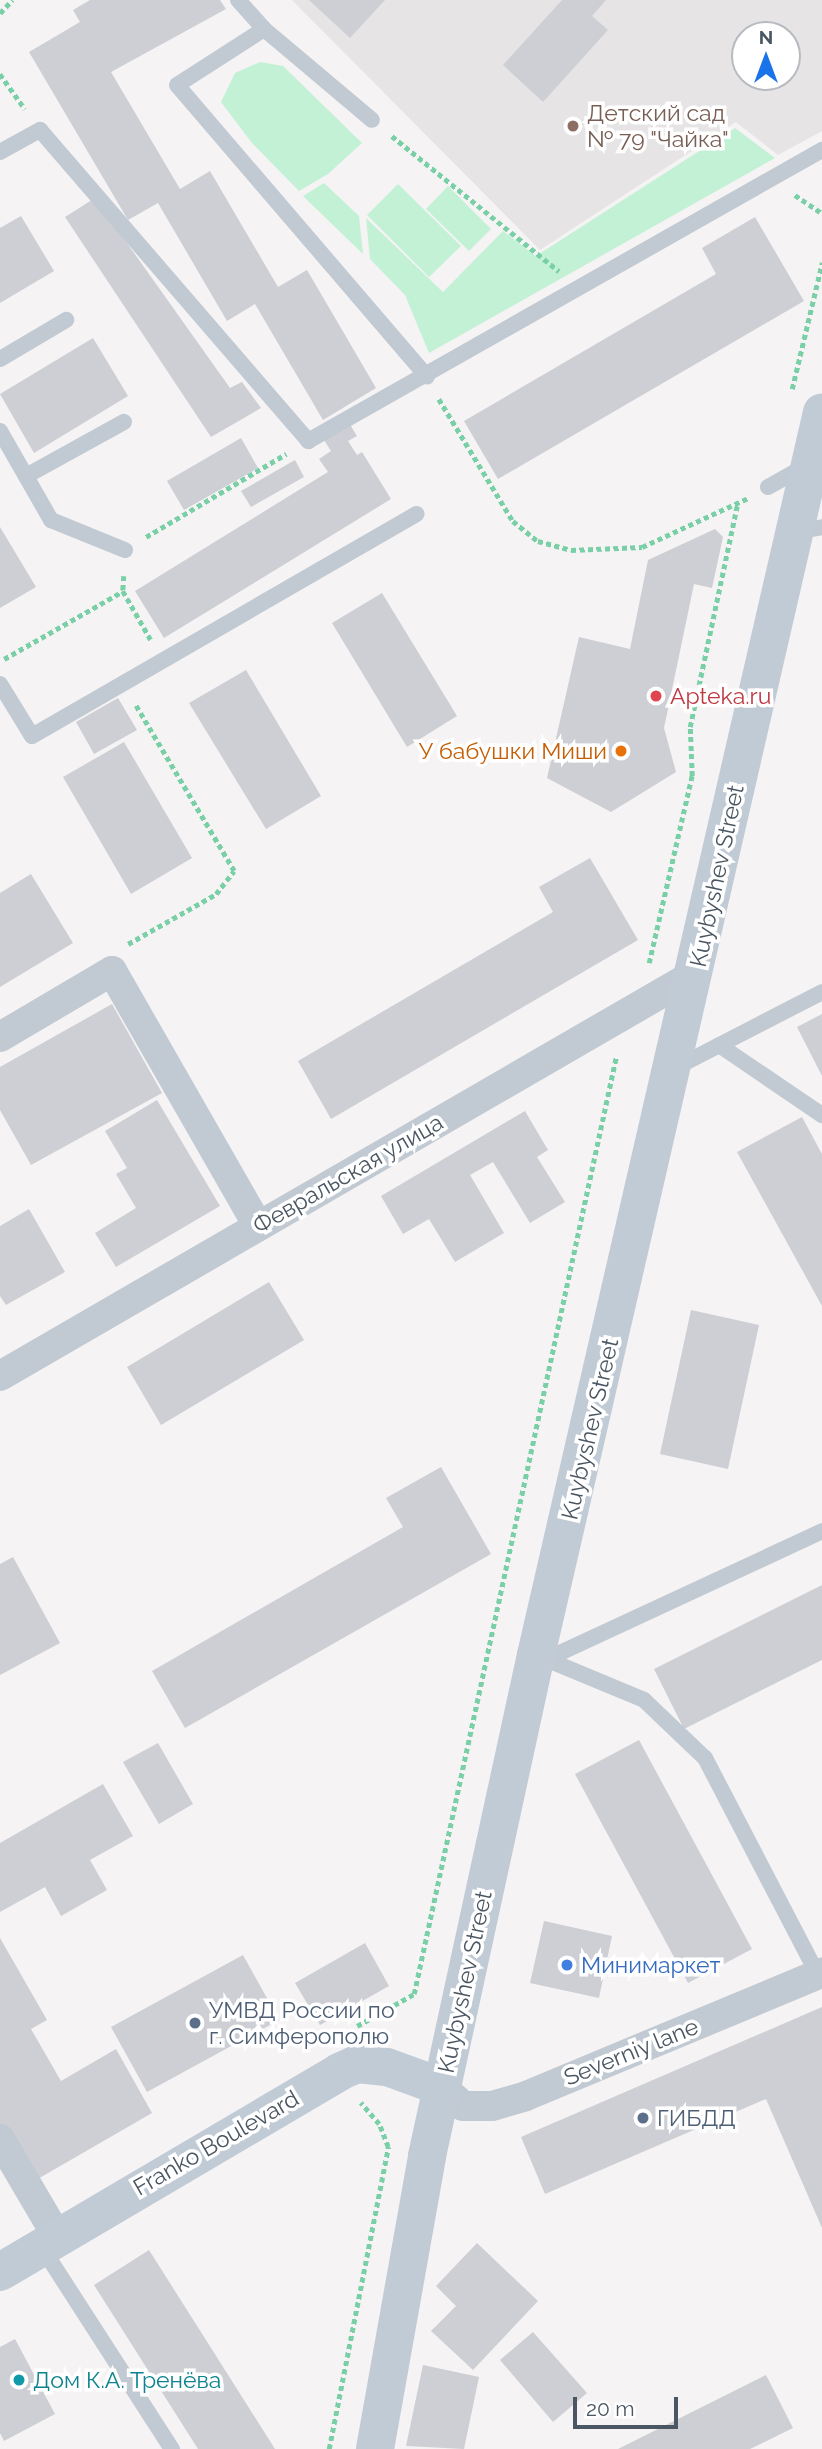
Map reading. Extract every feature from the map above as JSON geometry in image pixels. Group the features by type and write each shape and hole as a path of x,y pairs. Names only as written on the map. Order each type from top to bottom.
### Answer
{"main road":[{"name":"Kuybyshev Street","path":"375,2449 442,2087 543,1657 696,973 807,530 810,465 806,403"},
{"name":"Franko Boulevard","path":"0,2272 49,2241 357,2064 387,2067 442,2087"}],"street":[{"path":"0,1037 112,971 258,1226"},
{"name":"Февральская улица","path":"0,1376 696,973"},
{"name":"Severniy lane","path":"442,2087 463,2106 492,2106 526,2096 820,1974"},
{"path":"0,2138 49,2241"}],"lane":[{"path":"238,0 264,29 372,120"},
{"path":"264,29 177,85 426,377"},
{"path":"0,152 40,130 308,441 426,377 822,150"},
{"path":"0,359 66,320"},
{"path":"26,476 124,422"},
{"path":"0,431 51,520 125,550"},
{"path":"768,487 810,465"},
{"path":"0,684 32,736 163,663 416,514"},
{"path":"674,1069 822,992"},
{"path":"719,1045 822,1115"},
{"path":"543,1657 822,1531"},
{"path":"543,1657 644,1700 705,1758 820,1974"},
{"path":"49,2241 172,2449"}],"path":[{"path":"0,13 12,0"},
{"path":"0,74 40,130"},
{"path":"372,120 580,288"},
{"path":"806,403 822,263"},
{"path":"346,2032 414,1994 615,1059 653,952 692,776 690,727 737,505 642,547 571,550 538,541 513,522 426,377"},
{"path":"163,663 123,591 125,550 308,441"},
{"path":"0,661 123,591"},
{"path":"112,971 121,948 216,894 233,871 124,685"},
{"path":"329,2449 388,2147 379,2124 356,2099"}],"shaded area":[{"name":"Детский сад № 79 \"Чайка\"","path":"292,0 822,0 822,131 778,155 736,122 540,250"}],"green space":[{"path":"260,62 283,66 362,143 328,174 299,191 252,143 221,102 235,73"},
{"path":"735,128 775,158 429,353 405,295 370,259 366,218 443,292 503,231 536,256"},
{"path":"324,183 359,216 363,254 303,196"},
{"path":"398,184 461,246 429,277 367,215"},
{"path":"448,186 491,229 469,251 426,209"}],"building":[{"path":"90,0 220,0 226,9 111,72 180,189 210,171 278,287 307,270 376,388 323,420 255,304 227,321 158,203 128,220 29,52 80,22 73,10"},
{"path":"309,0 385,0 350,38"},
{"path":"562,0 606,0 592,16 608,30 543,102 503,65"},
{"path":"95,198 230,388 242,382 261,408 211,437 65,217"},
{"path":"21,216 54,271 0,303 0,228"},
{"path":"755,217 804,301 498,479 464,421 716,274 702,248"},
{"path":"93,338 128,396 34,453 0,394"},
{"path":"348,421 357,436 348,441 357,455 362,452 391,499 164,638 135,591 328,472 319,459 331,451 322,437"},
{"path":"241,438 258,468 184,510 167,481"},
{"path":"295,460 304,477 251,507 241,491"},
{"path":"0,527 36,587 0,608"},
{"path":"715,529 723,537 712,588 694,584 664,728 676,772 611,812 547,778 579,637 630,649 648,560"},
{"path":"382,593 457,716 407,747 332,623"},
{"path":"246,670 321,796 266,829 189,703"},
{"path":"118,698 137,730 94,754 76,722"},
{"path":"124,742 192,858 131,894 63,777"},
{"path":"590,858 638,940 331,1119 298,1061 553,912 539,887"},
{"path":"31,874 73,943 0,987 0,893"},
{"path":"112,1004 162,1093 31,1165 0,1110 0,1067"},
{"path":"822,1014 822,1076 797,1027"},
{"path":"157,1100 220,1206 116,1267 95,1233 136,1208 116,1174 127,1168 105,1131"},
{"path":"525,1111 548,1150 537,1157 565,1202 530,1223 493,1162 470,1175 504,1233 455,1262 429,1219 403,1234 381,1196"},
{"path":"802,1117 822,1154 822,1306 737,1152"},
{"path":"29,1209 65,1272 6,1305 0,1296 0,1226"},
{"path":"269,1282 304,1340 161,1425 127,1367"},
{"path":"691,1310 759,1325 728,1469 660,1454"},
{"path":"441,1467 491,1554 185,1728 152,1671 403,1527 386,1498"},
{"path":"13,1557 60,1643 0,1675 0,1564"},
{"path":"822,1585 822,1660 684,1729 654,1669"},
{"path":"639,1740 752,1949 688,1983 575,1774"},
{"path":"158,1743 193,1804 159,1824 123,1762"},
{"path":"103,1784 133,1836 90,1860 107,1890 61,1916 45,1887 0,1912 0,1843"},
{"path":"544,1921 612,1936 599,1998 530,1983"},
{"path":"0,1938 47,2020 31,2029 61,2081 116,2049 152,2113 36,2180 0,2132"},
{"path":"365,1943 389,1986 320,2025 295,1983"},
{"name":"УМВД России по г. Симферополю","path":"243,1955 279,2020 147,2092 111,2027"},
{"name":"ГИБДД","path":"822,2007 822,2228 766,2099 545,2194 521,2137"},
{"path":"477,2243 538,2301 473,2370 431,2331 456,2306 436,2286"},
{"path":"149,2250 275,2449 198,2449 94,2285"},
{"path":"533,2332 587,2393 553,2422 500,2360"},
{"name":"Дом К.А. Тренёва","path":"15,2339 55,2414 4,2441 0,2433 0,2347"},
{"path":"423,2365 479,2377 464,2449 406,2446"},
{"path":"766,2375 793,2428 750,2449 618,2449"}],"place":[{"name":"Детский сад № 79 \"Чайка\"","path":"573,126"},
{"name":"Apteka.ru","path":"656,696"},
{"name":"У бабушки Миши","path":"621,751"},
{"name":"Минимаркет","path":"567,1965"},
{"name":"УМВД России по г. Симферополю","path":"195,2023"},
{"name":"ГИБДД","path":"643,2118"},
{"name":"Дом К.А. Тренёва","path":"19,2380"}]}
